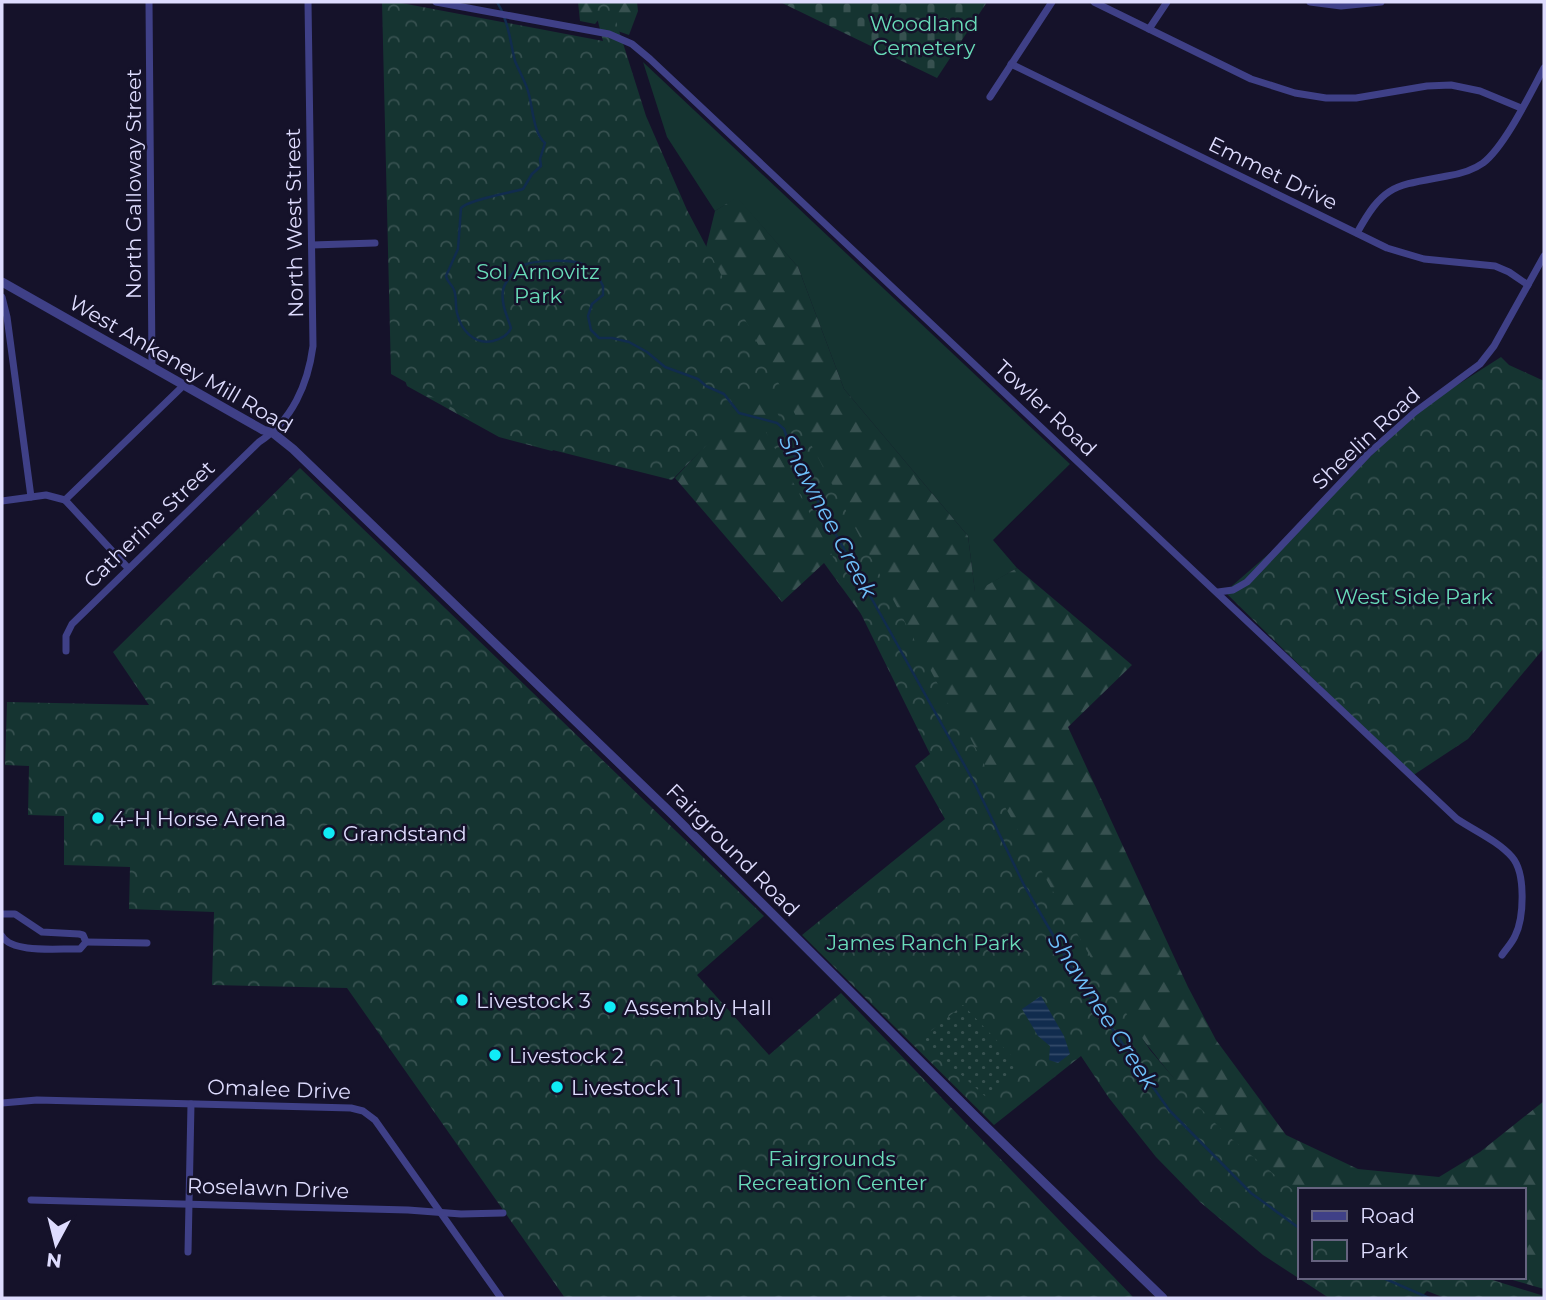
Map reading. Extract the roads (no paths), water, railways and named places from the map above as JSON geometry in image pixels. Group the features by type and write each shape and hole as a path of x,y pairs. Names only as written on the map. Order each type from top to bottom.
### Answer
{"street":[{"name":"North Galloway Street","path":"149,2 152,366"},
{"name":"North West Street","path":"273,433 303,388 311,360 308,2"},
{"name":"Towler Road","path":"436,2 609,34 640,50 1457,819 1514,858 1521,875 1522,901 1516,935 1502,954"},
{"path":"990,97 1052,2"},
{"path":"1094,2 1251,79 1296,93 1356,98 1427,86 1451,86 1480,91 1521,108"},
{"path":"1149,29 1167,2"},
{"path":"1310,2 1357,6 1381,2"},
{"name":"Emmet Drive","path":"1011,64 1387,248 1412,256 1495,267 1509,272 1528,285"},
{"path":"1357,233 1373,205 1391,190 1410,183 1460,173 1484,162 1497,149 1544,68"},
{"path":"312,245 374,243"},
{"name":"Sheelin Road","path":"1218,592 1233,590 1247,582 1368,454 1415,412 1480,364 1494,346 1544,256"},
{"name":"West Ankeney Mill Road","path":"2,282 262,430 273,433 425,576"},
{"path":"2,297 7,317 30,498"},
{"path":"65,499 184,385"},
{"name":"Catherine Street","path":"66,651 66,636 72,624 259,442 273,433"},
{"path":"2,501 51,495 65,499 128,568"},
{"name":"Fairground Road","path":"425,576 672,814 976,1117 1163,1298"},
{"path":"2,914 15,914 42,932 83,935 86,942"},
{"path":"2,936 9,944 19,947 80,949 86,942"},
{"path":"86,942 147,943"},
{"name":"Omalee Drive","path":"2,1103 37,1100 351,1108 363,1111 375,1120 501,1298"},
{"path":"188,1252 191,1104"},
{"name":"Roselawn Drive","path":"31,1200 503,1213"}],"water":[{"path":"1041,996 1064,1036 1070,1054 1058,1063 1049,1060 1050,1046 1038,1036 1022,1009"}],"waterway":[{"name":"Shawnee Creek","path":"497,2 502,11"},
{"name":"Shawnee Creek","path":"504,17 515,61 528,91 536,126 545,143 540,159 541,166 532,174 523,189 461,208 458,249 446,276 455,293 456,310 465,330 474,338 486,342 508,333 511,328 505,310 503,290 514,272 524,265 564,261 579,263 593,271 603,286 603,295 592,304 588,316 591,330 599,338 629,342 665,367 698,379 724,394 739,413 777,423 784,429 791,449 824,513 975,784 1024,885 1083,987 1169,1110 1251,1193 1298,1227"},
{"path":"1386,1279 1429,1298"}],"place":[{"name":"4-H Horse Arena","path":"98,818"},
{"name":"Grandstand","path":"329,833"},
{"name":"Livestock 3","path":"462,1000"},
{"name":"Assembly Hall","path":"610,1007"},
{"name":"Livestock 2","path":"495,1055"},
{"name":"Livestock 1","path":"557,1087"}],"park label":[{"name":"Woodland Cemetery","path":"924,35"},
{"name":"Sol Arnovitz Park","path":"538,283"},
{"name":"West Side Park","path":"1414,596"},
{"name":"James Ranch Park","path":"924,942"},
{"name":"Fairgrounds Recreation Center","path":"832,1170"}]}
